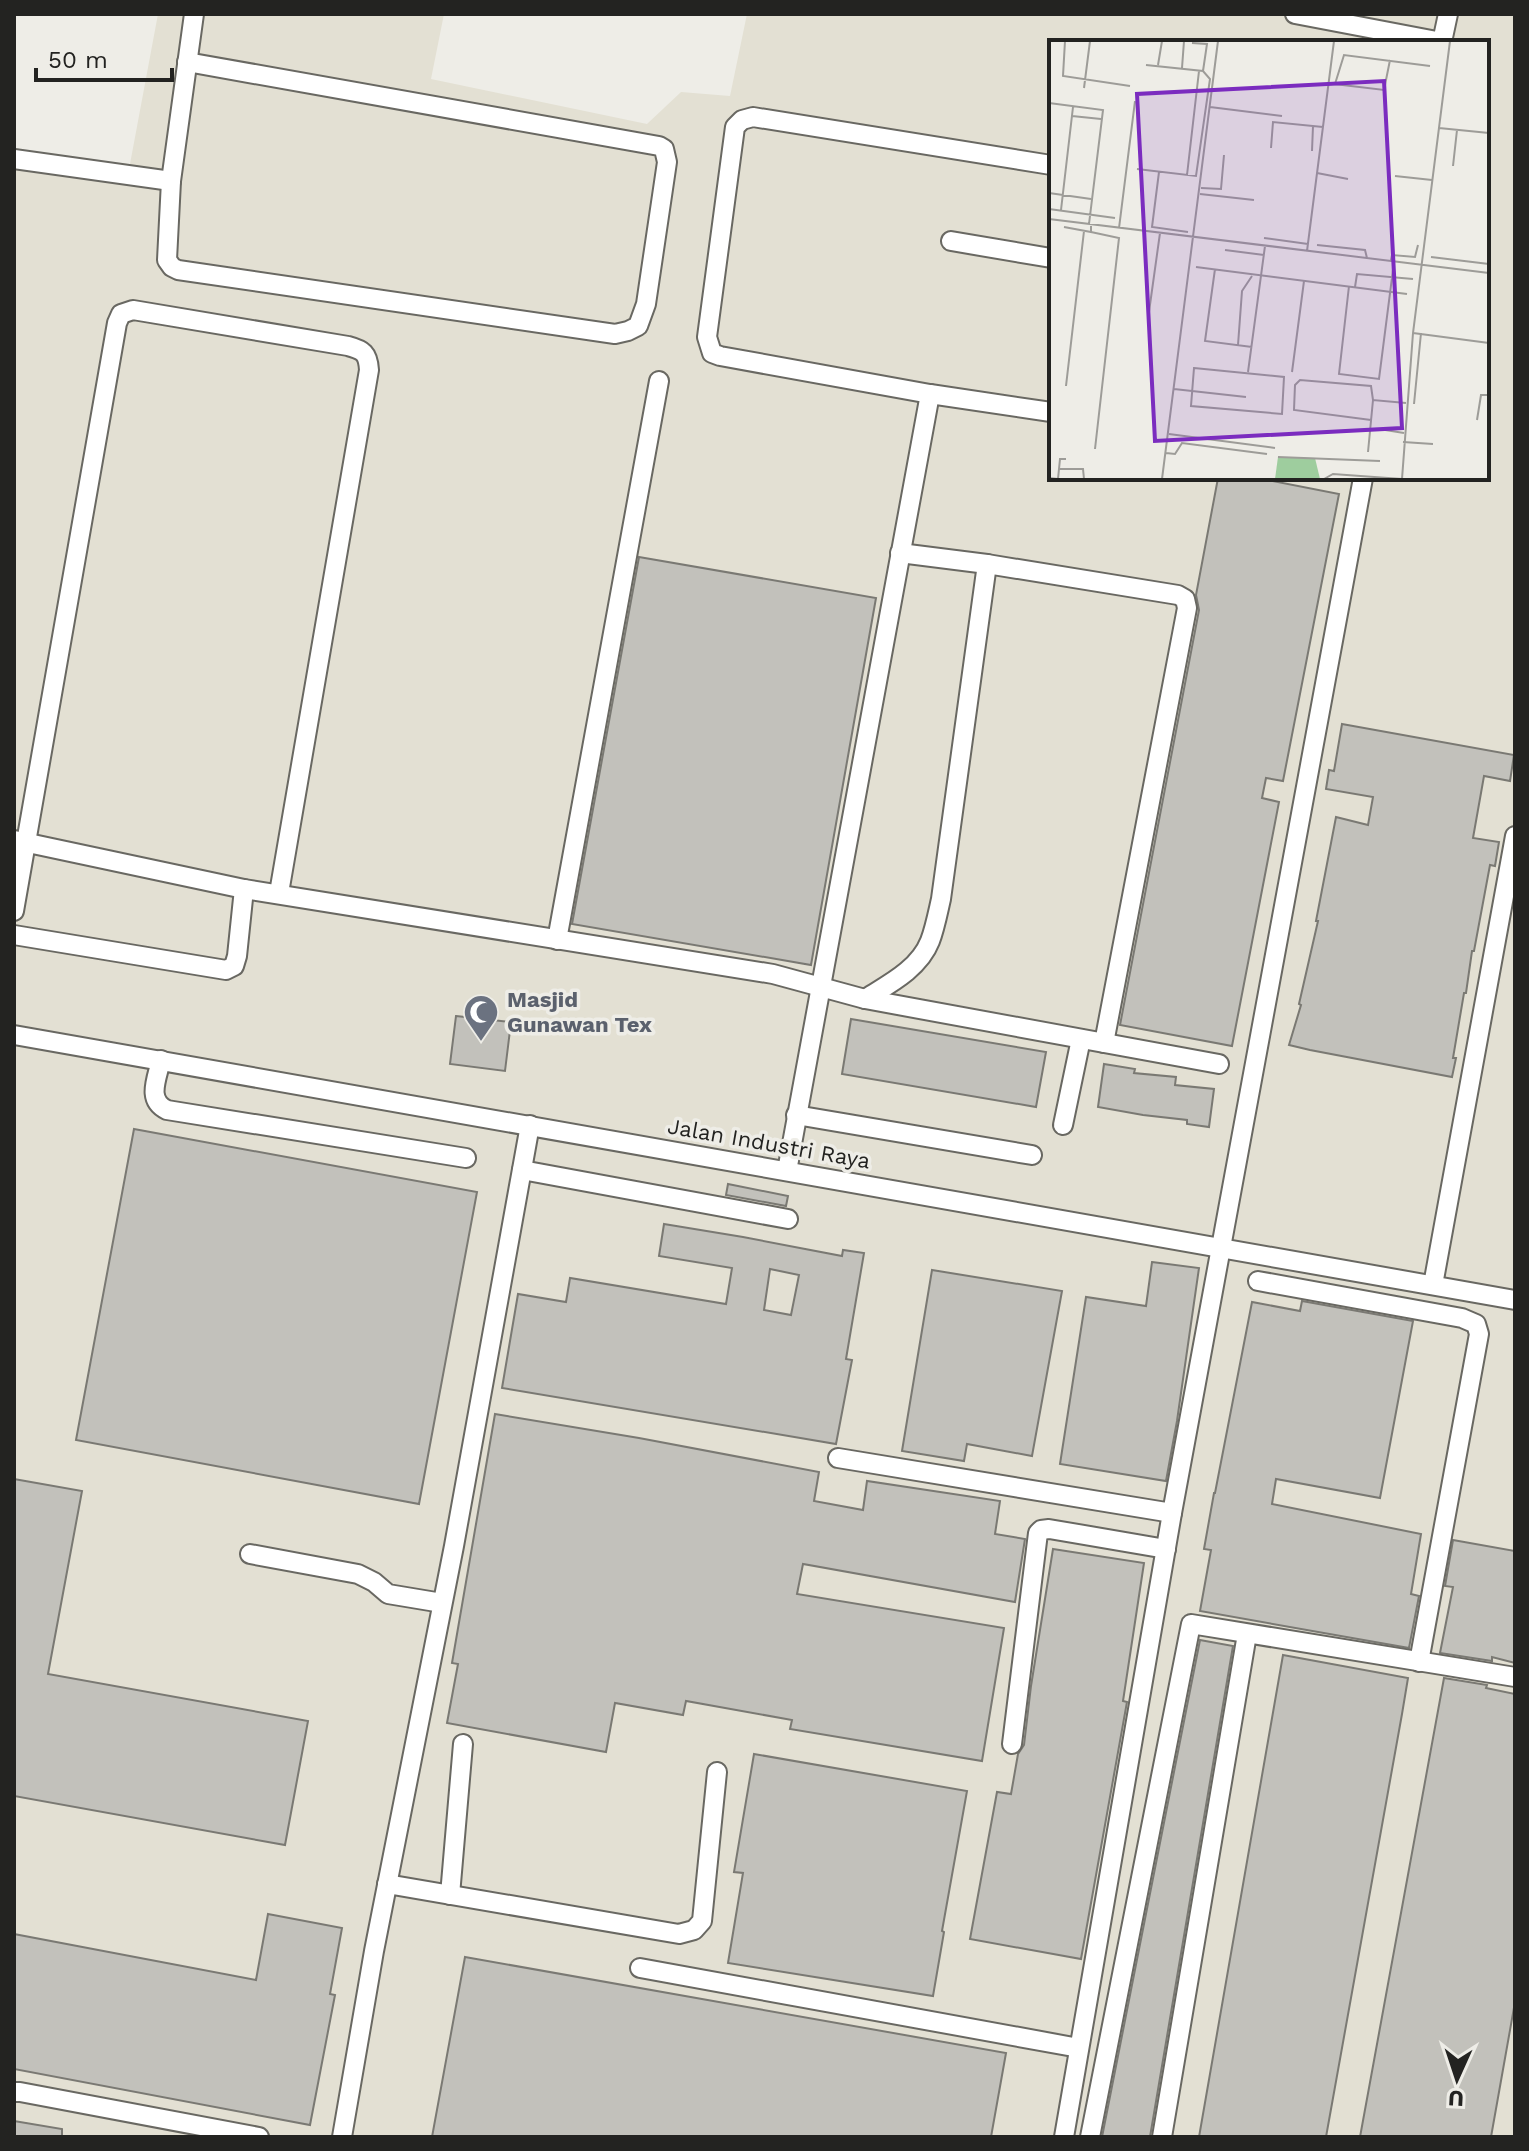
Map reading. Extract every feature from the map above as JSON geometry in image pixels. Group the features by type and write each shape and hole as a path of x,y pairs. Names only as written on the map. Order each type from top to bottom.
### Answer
{"street":[{"path":"187,62 659,146 664,149 667,162 646,304 638,326 615,334 172,267 167,260 171,181 187,62 194,14"},
{"path":"1295,14 1432,40"},
{"path":"1442,40 1448,14"},
{"path":"1049,165 753,117 742,120 735,127 707,337 712,353 720,356 930,394 1049,412"},
{"path":"14,159 171,181"},
{"path":"951,241 1049,258"},
{"path":"14,911 21,842 115,332 121,314 133,310 348,346 362,350 369,358 279,893"},
{"path":"557,940 659,381"},
{"path":"787,1171 930,394"},
{"path":"1064,2137 1172,1513 1363,480"},
{"path":"900,553 987,564 1178,595 1185,599 1187,608 1104,1043"},
{"path":"865,999 915,964 930,943 941,899 987,564"},
{"path":"1433,1285 1515,836"},
{"path":"21,842 244,889 773,974 865,999 1219,1064"},
{"path":"14,935 226,970 234,966 237,956 244,889"},
{"name":"Jalan Industri Raya","path":"15,1038 161,1060 1515,1300"},
{"path":"1063,1125 1081,1039"},
{"path":"161,1060 155,1101 167,1110 466,1158"},
{"path":"796,1115 1032,1155"},
{"path":"342,2137 530,1125"},
{"path":"522,1170 788,1219"},
{"path":"1258,1281 1462,1318 1476,1324 1479,1334 1419,1662"},
{"path":"838,1458 1172,1513"},
{"path":"1012,1744 1038,1533 1049,1529 1166,1549"},
{"path":"250,1554 358,1574 388,1594 442,1603"},
{"path":"1090,2137 1191,1624 1515,1677"},
{"path":"1162,2137 1247,1634"},
{"path":"450,1895 463,1744"},
{"path":"387,1884 679,1934 694,1930 702,1921 717,1772"},
{"path":"640,1968 1079,2048"},
{"path":"14,2092 259,2137"}],"shaded area":[{"path":"158,14 444,14 431,79 647,124 681,92 730,96 747,14 1515,14 1515,2137 14,2137 14,156 130,164"}],"building":[{"path":"1218,480 1267,480 1339,494 1283,781 1266,778 1262,798 1279,802 1232,1046 1120,1025 1199,610 1196,595"},
{"path":"639,557 876,598 811,965 572,924"},
{"path":"1342,724 1514,755 1510,781 1484,776 1473,838 1499,842 1495,866 1490,865 1472,951 1452,1077 1289,1045 1301,1005 1336,817 1368,825 1373,797 1326,789 1329,770 1334,771"},
{"name":"Masjid Gunawan Tex","path":"456,1016 511,1022 505,1071 450,1064"},
{"path":"851,1019 1046,1052 1036,1107 842,1074"},
{"path":"1104,1064 1135,1069 1134,1073 1176,1077 1175,1085 1214,1089 1209,1127 1187,1124 1187,1120 1098,1107"},
{"path":"134,1129 477,1192 419,1504 76,1440"},
{"path":"728,1184 788,1196 786,1206 726,1195"},
{"path":"664,1224 842,1256 843,1250 864,1253 846,1359 852,1360 836,1444 502,1388 518,1294 566,1302 570,1278 726,1304 732,1268 659,1256","holes":["770,1269 799,1275 791,1315 764,1310"]},
{"path":"1152,1262 1199,1268 1166,1481 1060,1464 1086,1297 1146,1306"},
{"path":"932,1270 1062,1291 1032,1456 967,1444 964,1461 902,1451"},
{"path":"1302,1301 1413,1321 1380,1498 1276,1479 1272,1504 1421,1534 1411,1594 1419,1596 1409,1648 1200,1611 1211,1550 1204,1549 1252,1302 1300,1311"},
{"path":"495,1414 819,1472 814,1501 863,1510 867,1481 1000,1501 995,1534 1025,1539 1015,1602 803,1564 797,1594 1004,1628 982,1761 790,1729 792,1720 686,1701 683,1715 615,1703 606,1752 447,1723 458,1664 452,1663"},
{"path":"14,1479 82,1491 48,1674 308,1721 285,1845 14,1796"},
{"path":"1453,1540 1515,1551 1515,1663 1492,1657 1492,1661 1440,1653 1453,1587 1445,1586"},
{"path":"1053,1549 1144,1563 1123,1701 1127,1702 1081,1959 970,1939 997,1792 1011,1794 1018,1754 1024,1745"},
{"path":"1200,1640 1233,1646 1150,2137 1102,2137"},
{"path":"1283,1655 1408,1678 1402,1714 1326,2137 1199,2137"},
{"path":"1444,1678 1487,1685 1486,1688 1515,1694 1515,2002 1491,2137 1360,2137"},
{"path":"754,1754 967,1791 933,1996 728,1963 743,1873 734,1872"},
{"path":"268,1914 342,1928 330,1994 335,1995 310,2125 14,2069 14,1934 256,1980"},
{"path":"465,1957 1006,2053 991,2137 432,2137"},
{"path":"14,2121 62,2129 62,2137 14,2137"}],"place":[{"name":"Masjid Gunawan Tex","path":"481,1043"}]}
